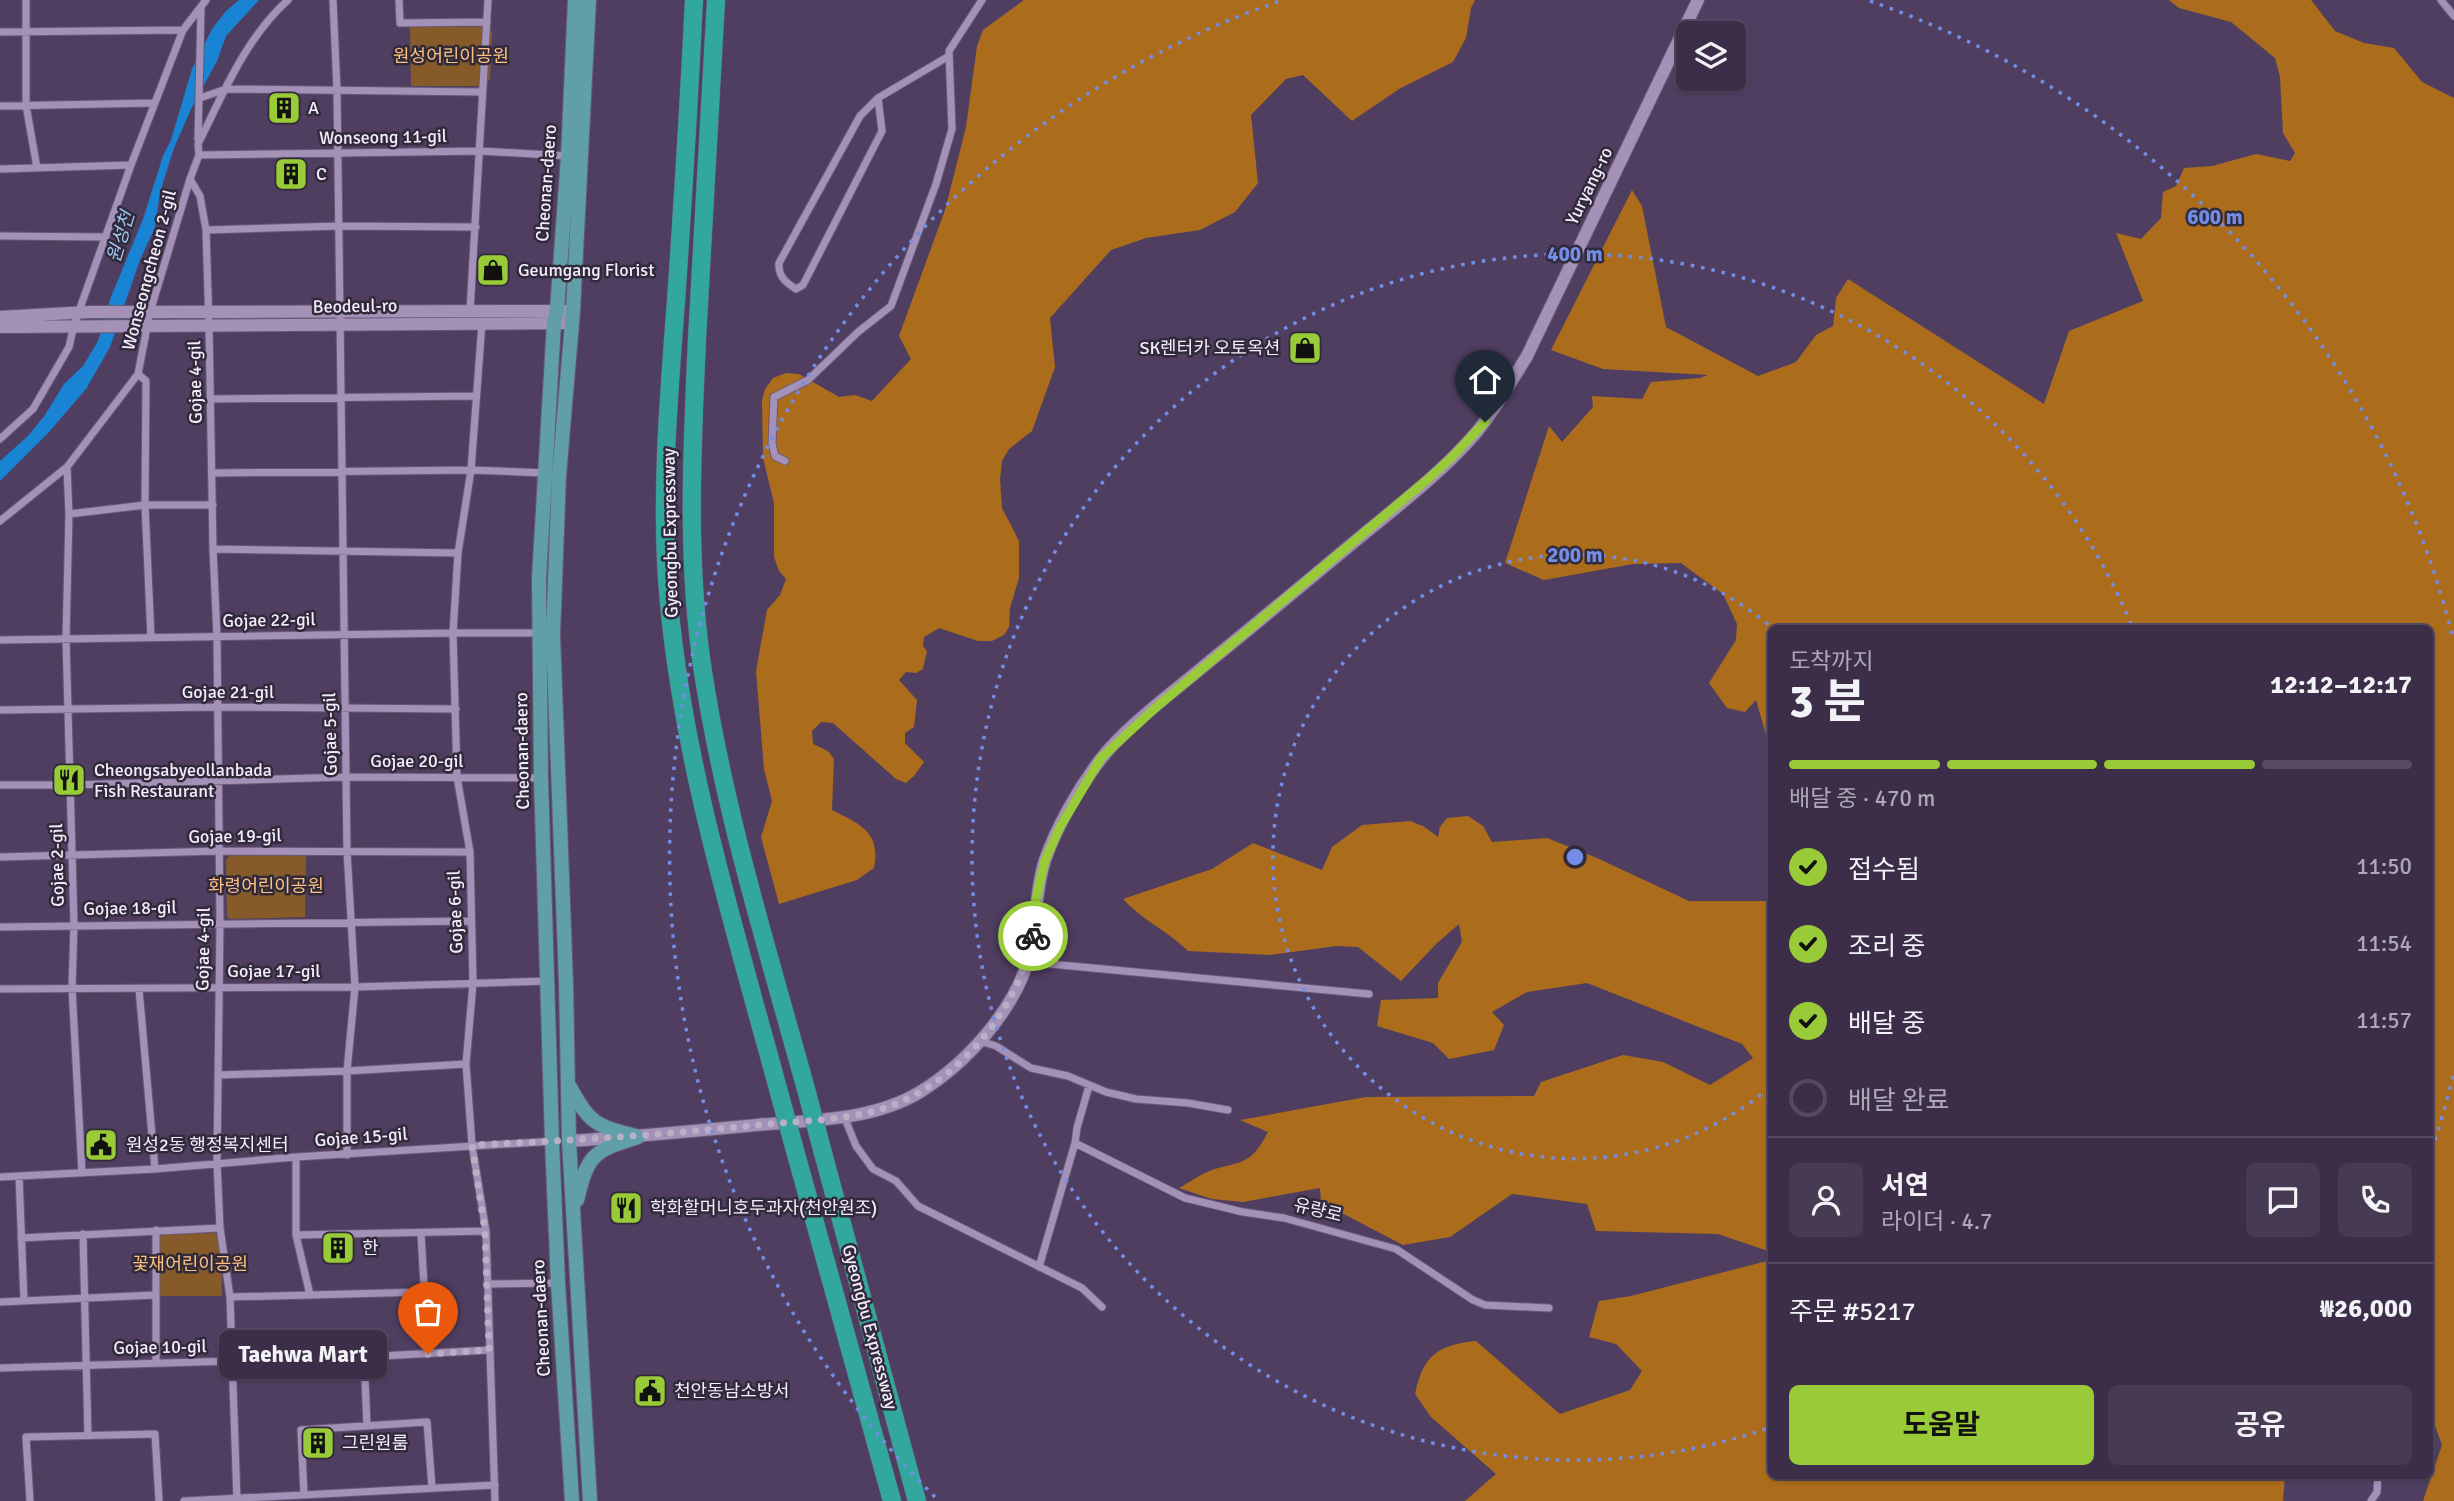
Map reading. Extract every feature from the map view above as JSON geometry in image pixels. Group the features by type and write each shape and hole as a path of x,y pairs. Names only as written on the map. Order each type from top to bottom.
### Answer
{"highway":[{"name":"Gyeongbu Expressway","path":"694,0 668,411 667,578 676,664 689,740 727,900 892,1501"},
{"name":"Gyeongbu Expressway","path":"716,0 694,410 694,582 703,671 720,763 916,1501"}],"main road":[{"name":"Cheonan-daero","path":"572,1501 552,1142 541,778 539,578 568,156 575,0"},
{"name":"Cheonan-daero","path":"589,0 572,317 559,476 554,635 569,1141 590,1501"},
{"path":"568,1083 582,1110 597,1125 638,1137"},
{"path":"573,1215 584,1170 598,1152 638,1137"}],"street":[{"path":"26,0 26,105 37,168"},
{"path":"198,144 242,57 271,16 288,0"},
{"name":"Gojae 5-gil","path":"333,0 337,90 347,851 355,987 347,1071 347,1155"},
{"path":"399,0 400,23 487,22"},
{"path":"470,311 488,0"},
{"path":"785,461 775,456 772,443 774,397 808,380 858,332 891,306 936,184 952,129 949,51 982,0"},
{"name":"Yuryang-ro","path":"569,1141 638,1137 844,1116 898,1103 920,1091 969,1054 1002,1012 1021,978 1029,956 1036,899 1045,860 1060,827 1101,758 1154,709 1428,479 1476,433 1493,410 1527,356 1698,0"},
{"path":"2441,0 2454,16"},
{"path":"0,439 33,409 69,347 81,319 131,164 183,30 203,2"},
{"name":"Wonseongcheon 2-gil","path":"0,521 67,467 138,373 147,312 199,156 200,20 203,2"},
{"path":"0,32 183,30"},
{"path":"878,98 882,131 803,285 796,289 784,282 778,271 779,263 860,116 878,98 949,56"},
{"path":"200,98 226,89 482,92"},
{"path":"0,106 155,103"},
{"name":"Wonseong 11-gil","path":"199,156 481,151 568,156"},
{"path":"0,169 131,164"},
{"name":"Gojae 4-gil","path":"190,179 200,196 205,230 209,318 217,636 220,923 217,1163 220,1228 230,1297 237,1500"},
{"path":"205,230 339,226 476,227"},
{"path":"0,236 107,237"},
{"name":"Beodeul-ro","path":"339,318 470,311 555,317"},
{"name":"Beodeul-ro","path":"81,319 147,312 209,318 482,322 572,317"},
{"path":"0,317 81,319"},
{"name":"Beodeul-ro","path":"81,319 144,326 209,318"},
{"path":"0,327 81,319"},
{"name":"Gojae 6-gil","path":"482,322 471,470 458,553 453,633 457,777 470,852 473,983 466,1064 472,1145 485,1231 495,1501"},
{"path":"138,373 146,381 145,505 151,637"},
{"path":"211,399 476,396"},
{"name":"Gojae 2-gil","path":"67,467 69,514 66,639 75,925 72,988 82,1173"},
{"path":"213,473 471,470 545,473"},
{"path":"69,514 145,505 213,505"},
{"path":"213,549 458,553"},
{"name":"Gojae 22-gil","path":"0,640 539,633"},
{"name":"Gojae 21-gil","path":"0,710 456,709"},
{"name":"Gojae 20-gil","path":"0,785 346,777 541,778"},
{"name":"Gojae 19-gil","path":"0,857 219,851 470,852"},
{"name":"Gojae 18-gil","path":"0,927 470,921"},
{"path":"1029,956 1050,964 1369,994"},
{"name":"Gojae 17-gil","path":"0,989 355,987 548,981"},
{"path":"139,989 155,1169"},
{"path":"980,1041 996,1046 1031,1068 1068,1076 1105,1092 1136,1099 1188,1103 1228,1110"},
{"path":"219,1075 466,1064"},
{"path":"1039,1267 1089,1086"},
{"path":"844,1116 856,1146 873,1169 896,1181 918,1206 1082,1288 1102,1307"},
{"name":"Gojae 15-gil","path":"0,1177 155,1169 472,1145 569,1141"},
{"name":"유량로","path":"1075,1143 1185,1198 1343,1232 1396,1249 1473,1300 1485,1305 1549,1308"},
{"path":"296,1157 296,1235 310,1295"},
{"path":"19,1176 24,1301"},
{"path":"20,1238 220,1228"},
{"path":"156,1230 156,1362"},
{"path":"296,1235 485,1231"},
{"path":"83,1234 84,1365 88,1436"},
{"path":"421,1234 428,1354"},
{"path":"487,1284 558,1283"},
{"path":"230,1297 423,1292"},
{"path":"0,1302 155,1295"},
{"name":"Gojae 10-gil","path":"0,1368 364,1357 489,1350"},
{"path":"364,1357 367,1426"},
{"path":"304,1495 301,1430 427,1422 432,1488"},
{"path":"30,1501 26,1437 155,1434 159,1501"},
{"path":"2371,1501 2377,1492 2378,1479"},
{"path":"184,1501 495,1485"},
{"path":"362,1492 362,1501"}],"green space":[{"name":"원성어린이공원","path":"410,27 487,27 492,32 490,79 483,86 411,86"},
{"name":"화령어린이공원","path":"306,854 305,917 227,917 226,860 230,855"},
{"name":"꽃재어린이공원","path":"215,1233 221,1238 222,1296 158,1296 158,1239 162,1234"}],"shaded area":[{"path":"1024,0 1475,0 1466,38 1453,62 1399,89 1352,121 1303,75 1286,79 1251,115 1258,183 1235,212 1200,230 1146,238 1111,250 1050,318 1055,367 1032,431 1009,449 1002,461 1002,508 1019,541 1019,578 1010,608 1009,627 1004,635 992,641 978,641 939,628 924,637 923,646 927,651 923,669 916,673 906,672 899,680 917,700 914,727 905,733 905,743 924,762 906,783 896,779 833,723 821,722 812,731 813,744 828,751 834,759 832,810 866,831 874,846 874,868 857,880 779,904 761,837 772,801 764,769 756,671 767,610 780,595 786,579 779,571 774,557 774,503 763,458 762,400 765,389 773,378 786,373 799,374 839,397 855,395 872,401 911,359 899,336 945,210 966,127 977,46 983,30"},
{"path":"2169,0 2311,0 2335,31 2364,43 2394,48 2422,82 2454,98 2454,1501 2423,1501 2430,1479 2433,1479 2442,1445 2433,1420 2433,625 1768,625 1768,742 1756,700 1745,712 1727,708 1709,683 1736,640 1737,624 1723,594 1681,563 1633,564 1544,580 1505,563 1549,426 1562,442 1593,407 1592,396 1642,399 1651,382 1708,375 1603,369 1551,350 1632,190 1642,206 1666,327 1758,376 1796,362 1816,335 1833,326 1836,298 1848,279 2044,404 2069,331 2143,301 2116,233 2141,239 2161,218 2163,192 2176,186 2184,168 2212,166 2256,154 2290,161 2295,153 2283,133 2280,77 2275,58 2231,22 2179,8"},
{"path":"1468,816 1483,826 1492,842 1547,838 1689,901 1768,901 1768,1251 1718,1234 1596,1231 1587,1204 1512,1194 1450,1237 1403,1245 1321,1202 1320,1188 1243,1202 1212,1199 1179,1188 1201,1175 1252,1155 1268,1132 1240,1120 1366,1097 1534,1096 1541,1082 1623,1055 1663,1062 1710,1085 1753,1058 1742,1044 1587,983 1527,992 1492,1012 1504,1025 1494,1050 1449,1059 1433,1043 1377,1026 1381,1000 1438,998 1438,983 1462,942 1459,924 1401,981 1358,947 1336,946 1270,955 1188,951 1123,899 1212,869 1253,843 1322,870 1332,847 1362,825 1410,821 1423,826 1438,837 1440,827 1447,818"},
{"path":"1768,1261 1768,1479 2285,1479 2283,1501 1465,1501 1496,1474 1431,1417 1415,1394 1428,1361 1442,1349 1476,1341 1560,1414 1630,1390 1642,1371 1616,1344 1589,1337 1599,1301 1631,1296"}],"water":[{"path":"239,0 259,0 226,36 217,61 174,148 160,192 155,227 140,260 110,347 86,389 49,432 0,481 0,461 28,436 64,384 83,366 98,341 111,297 171,140 192,69 212,29"}],"way so far":[{"path":"428,1354 489,1350 485,1231 472,1145 638,1137 840,1117 874,1111 898,1103 947,1071 969,1054 984,1037 1021,978 1033,936"}],"place":[{"name":"A","path":"284,108"},
{"name":"C","path":"291,174"},
{"name":"Geumgang Florist","path":"493,270"},
{"name":"SK렌터카 오토옥션","path":"1305,348"},
{"name":"Cheongsabyeollanbada Fish Restaurant","path":"69,780"},
{"name":"원성2동 행정복지센터","path":"101,1145"},
{"name":"학화할머니호두과자(천안원조)","path":"626,1208"},
{"name":"한","path":"338,1248"},
{"name":"Taehwa Mart","path":"428,1354"},
{"name":"천안동남소방서","path":"650,1391"},
{"name":"그린원룸","path":"318,1443"}],"route":[{"path":"1033,936 1036,899 1045,860 1060,827 1101,758 1129,730 1428,479 1485,422"}],"water label":[{"name":"원성천","path":"121,237"}]}
